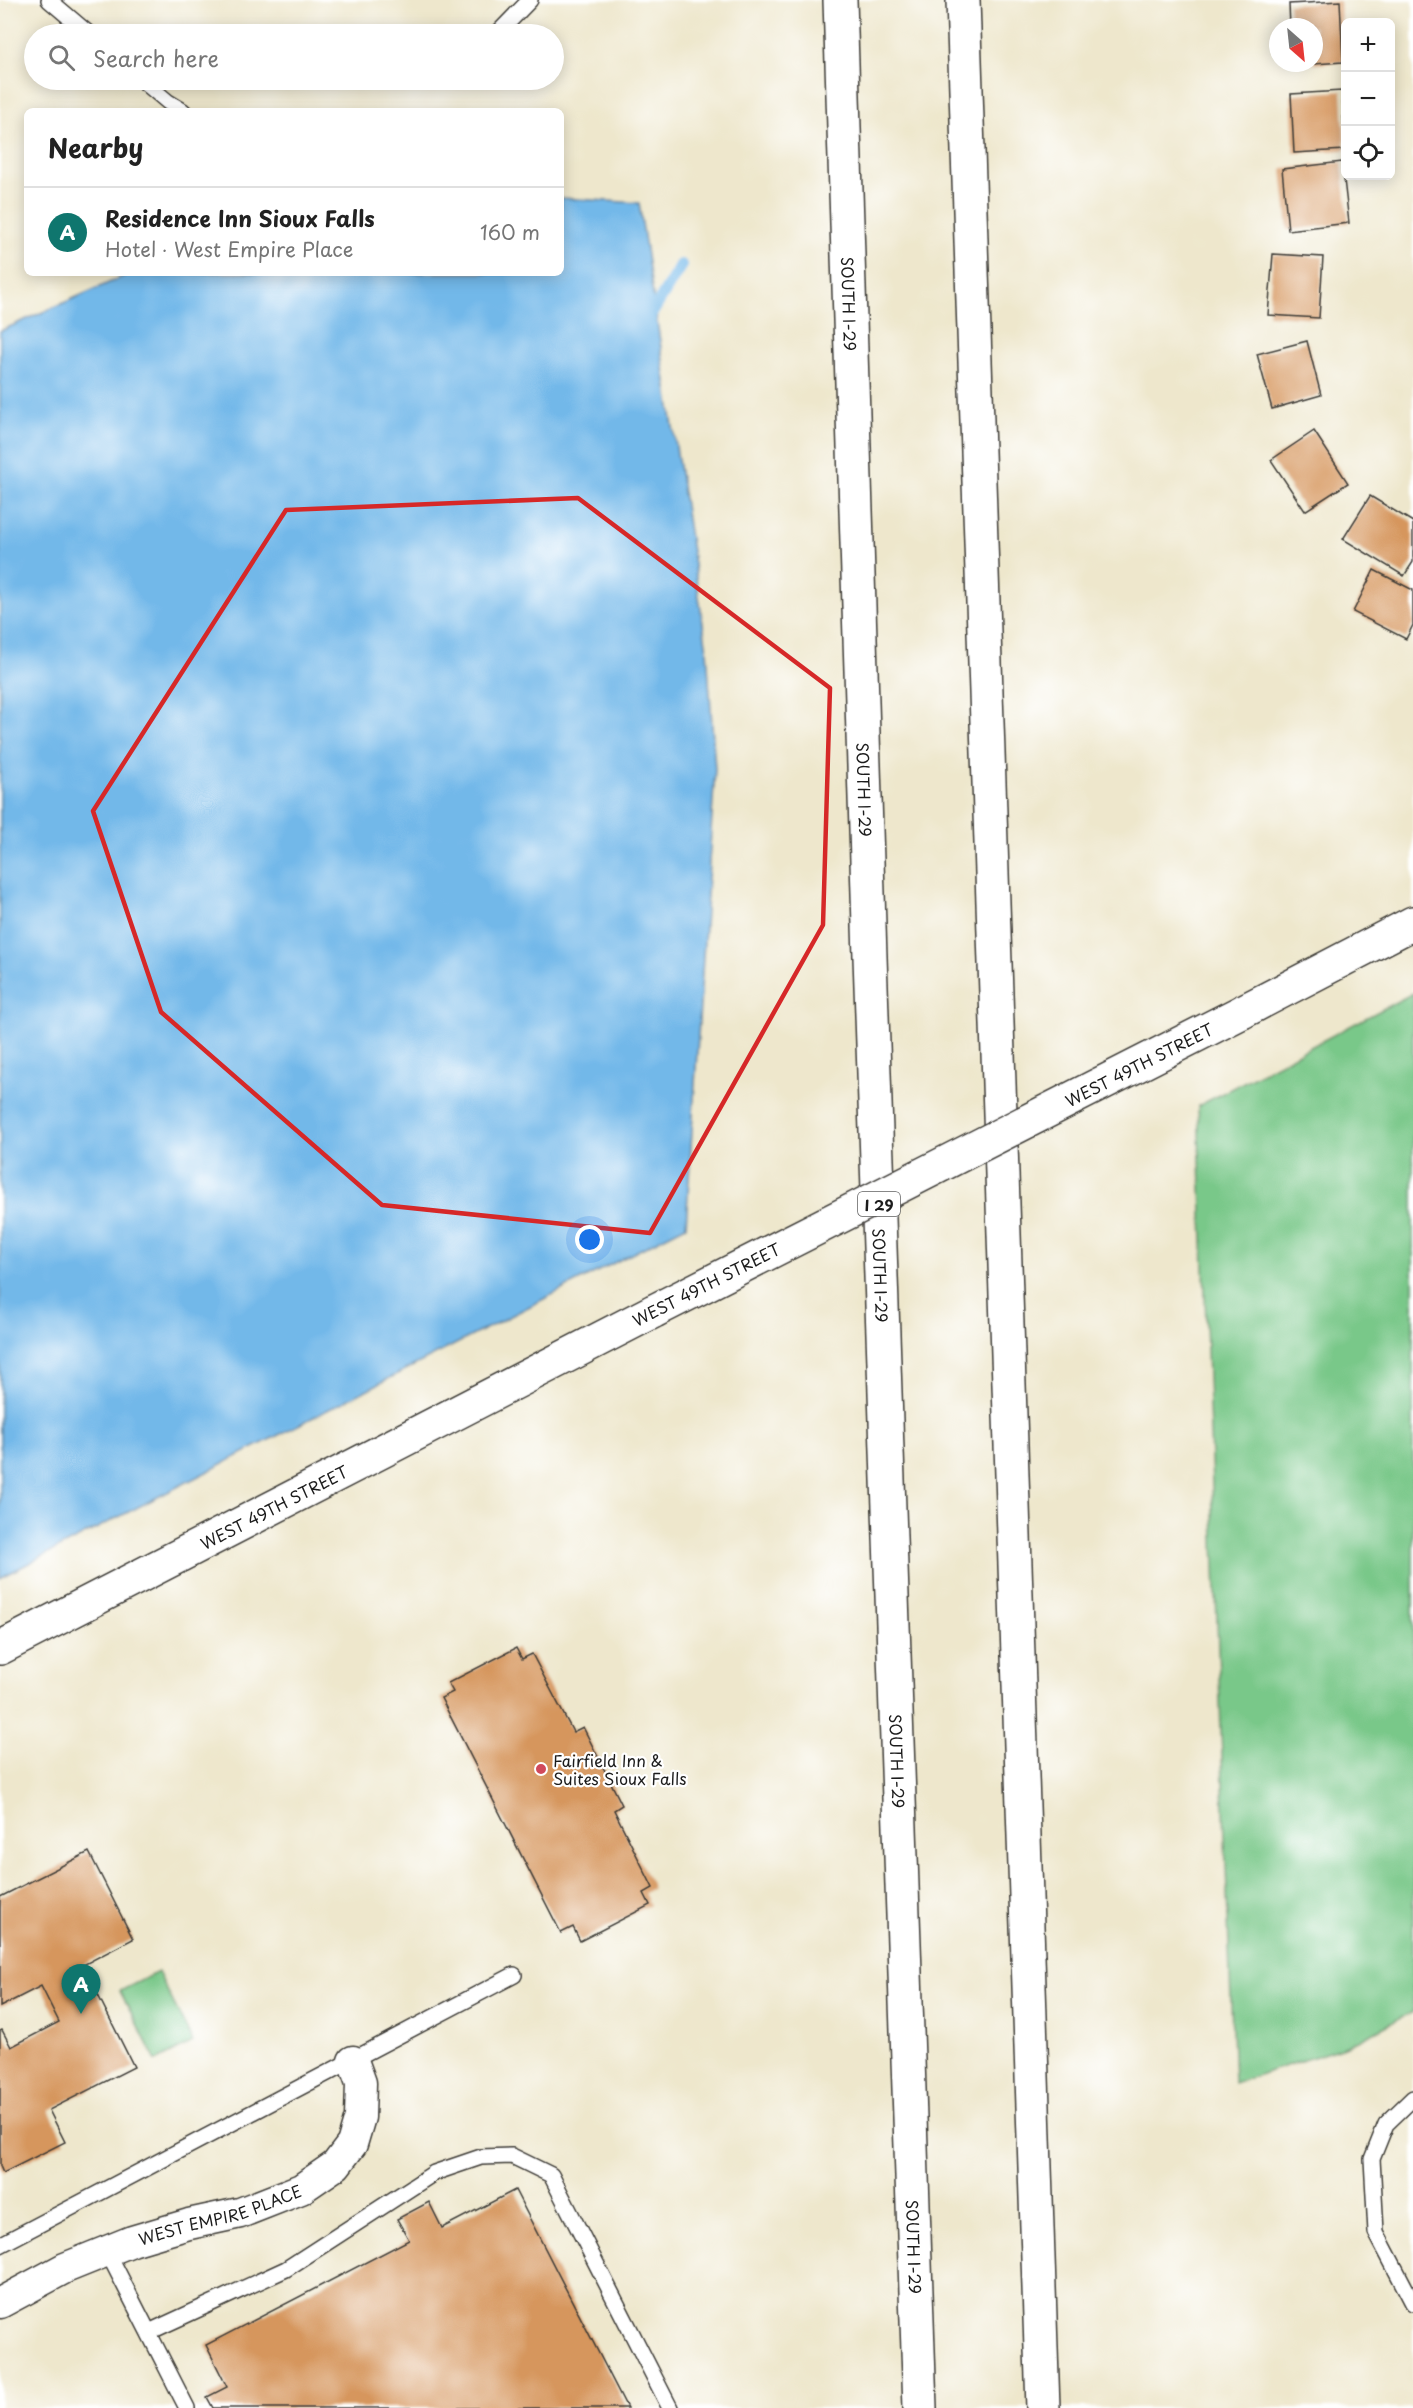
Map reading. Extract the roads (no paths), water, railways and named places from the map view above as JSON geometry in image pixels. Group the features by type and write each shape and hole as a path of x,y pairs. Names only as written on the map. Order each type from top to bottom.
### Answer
{"main road":[{"name":"SOUTH I-29","path":"840,0 920,2408"},
{"path":"963,0 1043,2408"},
{"name":"WEST 49TH STREET","path":"0,1648 1413,923"}],"street":[{"name":"WEST EMPIRE PLACE","path":"0,2303 65,2268 107,2251 189,2224 240,2213 301,2189 336,2165 352,2144 360,2117 361,2083 353,2061"}],"lane":[{"path":"49,0 77,24"},
{"path":"507,24 530,0"},
{"path":"154,90 178,108"},
{"path":"0,2245 514,1975"},
{"path":"1413,2098 1386,2124 1372,2159 1376,2232 1413,2303"},
{"path":"149,2332 286,2270 434,2173 481,2157 512,2156 551,2175 670,2408"},
{"path":"107,2251 188,2408"}],"water":[{"path":"564,198 639,203 707,650 715,769 686,1226 0,1578 0,331 124,276 564,276"}],"waterway":[{"path":"648,320 681,265"}],"place":[{"name":"Fairfield Inn & Suites Sioux Falls","path":"541,1769"},
{"name":"Residence Inn Sioux Falls","path":"81,2014"}]}
